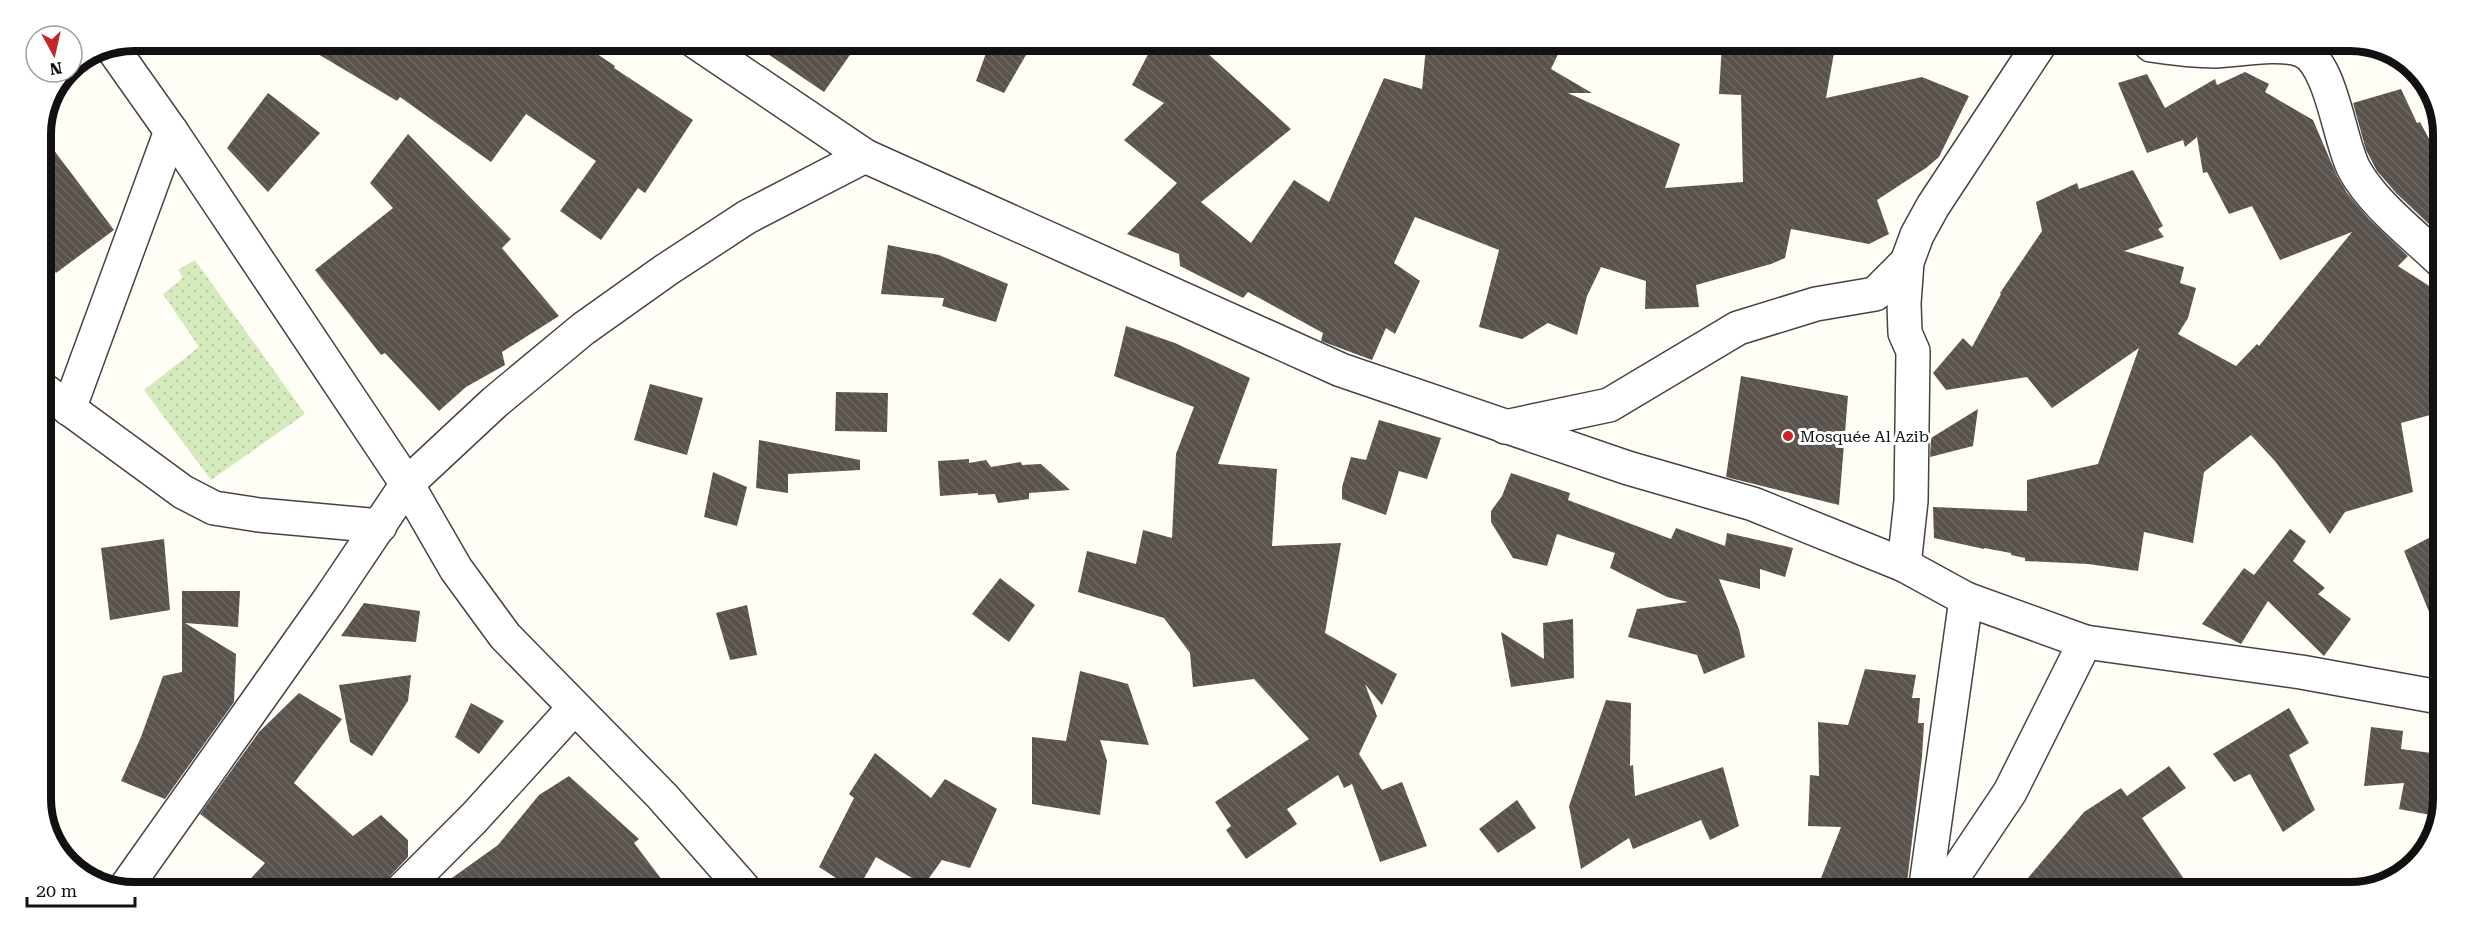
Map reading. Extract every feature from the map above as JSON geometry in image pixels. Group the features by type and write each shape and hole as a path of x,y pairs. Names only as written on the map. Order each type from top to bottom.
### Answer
{"street":[{"path":"709,51 865,156 1341,370 1628,468 1753,504 1904,565 1966,598 2085,642 2301,672 2433,696"},
{"path":"1904,565 1911,501 1913,351 1905,333 1907,262 1917,235 1933,206 2035,51"},
{"path":"2304,51 2309,54 2322,72 2354,169 2377,199 2433,253"},
{"path":"116,53 171,131 407,484 456,569 505,636 662,796 738,882"},
{"path":"69,410 171,131"},
{"path":"130,882 380,526 407,484 495,402 583,329 629,296 747,217 865,156"},
{"path":"1504,427 1609,405 1738,328 1816,304 1875,294 1907,262"},
{"path":"51,396 183,492 214,508 259,515 380,526"},
{"path":"1926,882 1966,598"},
{"path":"1950,882 2010,792 2085,642"},
{"path":"410,882 474,818 574,708"}],"green space":[{"path":"195,260 305,414 211,480 144,390 199,347 163,294 183,278 178,270"}],"building":[{"path":"313,51 592,51 615,66 614,68 693,120 645,193 638,188 601,240 560,211 596,161 526,114 491,162 400,97 397,101"},
{"path":"763,51 853,51 824,92"},
{"path":"987,51 1018,51 1026,55 1004,93 976,81"},
{"path":"1150,51 1205,51 1291,129 1201,202 1251,243 1294,180 1329,202 1384,78 1422,89 1426,51 1559,52 1551,69 1592,93 1568,93 1680,144 1665,188 1743,182 1741,95 1719,94 1722,51 1830,51 1834,53 1826,98 1922,77 1969,96 1939,157 1877,200 1889,234 1869,244 1791,229 1785,258 1696,285 1699,307 1645,309 1646,281 1601,267 1587,296 1577,335 1548,323 1522,339 1479,327 1499,250 1415,217 1394,263 1420,281 1395,334 1386,328 1372,360 1321,341 1323,333 1248,292 1243,298 1180,266 1179,254 1127,234 1177,183 1124,140 1164,103 1132,85"},
{"path":"2245,72 2269,84 2265,92 2313,120 2337,176 2347,193 2369,219 2408,256 2398,266 2433,288 2430,294 2433,297 2433,414 2401,423 2413,492 2345,512 2330,534 2275,461 2251,435 2204,472 2193,543 2144,532 2138,571 2088,564 2025,561 2025,558 2011,555 2011,553 1934,538 1933,507 2027,511 2027,480 2098,464 2139,348 2052,408 2027,377 1946,390 1933,373 1963,338 1972,347 2000,293 2042,231 2036,202 2077,183 2079,189 2133,170 2163,226 2158,229 2164,237 2124,251 2184,267 2180,283 2196,288 2188,318 2178,334 2236,366 2257,344 2259,346 2352,232 2280,260 2252,206 2229,214 2207,172 2203,173 2197,137 2185,147 2183,140 2147,153 2118,83 2147,74 2165,108 2215,79 2217,85"},
{"path":"2401,89 2417,123 2420,122 2433,146 2433,228 2396,193 2377,171 2366,150 2353,103"},
{"path":"268,93 320,133 268,192 227,148"},
{"path":"408,134 511,239 502,248 559,316 502,352 505,365 466,387 439,411 385,353 381,355 315,270 393,208 370,183"},
{"path":"51,146 114,230 56,273 51,266"},
{"path":"888,245 939,255 1008,284 996,322 942,306 944,298 881,294"},
{"path":"1126,326 1175,343 1250,378 1218,464 1277,469 1272,546 1341,543 1325,633 1397,674 1382,705 1365,684 1377,716 1359,754 1382,790 1402,782 1427,846 1380,862 1352,784 1344,788 1338,775 1287,809 1297,824 1246,859 1226,830 1231,826 1215,802 1309,739 1254,679 1193,687 1190,653 1164,618 1078,592 1087,551 1136,564 1143,530 1172,538 1176,454 1194,407 1114,376"},
{"name":"Mosquée Al Azib","path":"1741,376 1848,396 1839,505 1726,477"},
{"path":"650,384 703,398 687,455 634,440"},
{"path":"836,392 888,393 887,432 835,431"},
{"path":"1978,409 1973,446 1930,457 1931,438"},
{"path":"1379,420 1441,438 1427,479 1399,471 1386,515 1342,499 1342,487 1351,457 1366,460"},
{"path":"759,440 860,460 860,470 788,474 788,493 756,488"},
{"path":"969,459 969,463 986,460 991,467 1021,462 1022,465 1041,464 1070,490 1029,493 1029,499 998,503 995,494 940,496 938,461"},
{"path":"713,472 747,487 737,526 704,517"},
{"path":"1511,473 1570,493 1568,500 1671,539 1676,528 1725,546 1727,533 1793,548 1785,577 1760,569 1760,589 1719,579 1739,629 1745,657 1704,674 1697,655 1628,637 1637,609 1688,602 1667,597 1610,568 1615,553 1557,534 1547,566 1513,558 1491,522 1491,511 1502,496"},
{"path":"2290,529 2306,541 2293,561 2325,588 2318,594 2351,619 2324,656 2268,601 2241,644 2202,624 2244,568 2254,575"},
{"path":"2433,536 2433,621 2404,551"},
{"path":"164,539 170,610 110,620 101,548"},
{"path":"1000,578 1035,605 1009,642 972,614"},
{"path":"182,591 240,591 238,627 185,623 236,654 234,702 165,799 121,781 141,737 163,676 182,672"},
{"path":"364,603 420,611 416,642 341,636"},
{"path":"747,605 757,655 730,660 716,613"},
{"path":"1573,619 1574,678 1511,687 1501,632 1544,659 1543,623"},
{"path":"1865,669 1916,675 1912,698 1920,698 1918,723 1924,723 1907,882 1820,882 1841,827 1808,826 1810,775 1819,776 1818,722 1848,725"},
{"path":"1080,671 1128,684 1149,745 1100,740 1107,761 1100,815 1032,804 1032,737 1066,741"},
{"path":"411,675 408,701 372,756 350,742 339,685"},
{"path":"299,693 342,719 294,783 353,836 381,815 408,840 408,857 391,875 388,882 248,882 265,863 200,814 259,732"},
{"path":"1606,700 1631,703 1630,766 1633,765 1635,796 1723,767 1739,826 1710,840 1701,820 1633,849 1629,838 1581,869 1569,806"},
{"path":"471,703 504,721 479,754 455,737"},
{"path":"2289,708 2309,743 2289,755 2315,810 2283,832 2250,774 2234,782 2213,754"},
{"path":"2371,727 2403,731 2401,749 2433,753 2431,815 2399,809 2404,783 2364,786"},
{"path":"875,753 931,798 945,779 997,809 970,868 942,860 926,882 919,882 876,857 862,882 842,882 819,867 854,798 849,794"},
{"path":"2169,766 2186,788 2142,818 2186,882 2024,882 2084,812 2121,788 2127,796"},
{"path":"569,776 639,839 634,843 664,882 446,882 498,845 539,795"},
{"path":"1517,800 1536,828 1498,853 1479,829"}],"place":[{"name":"Mosquée Al Azib","path":"1788,436"}]}
